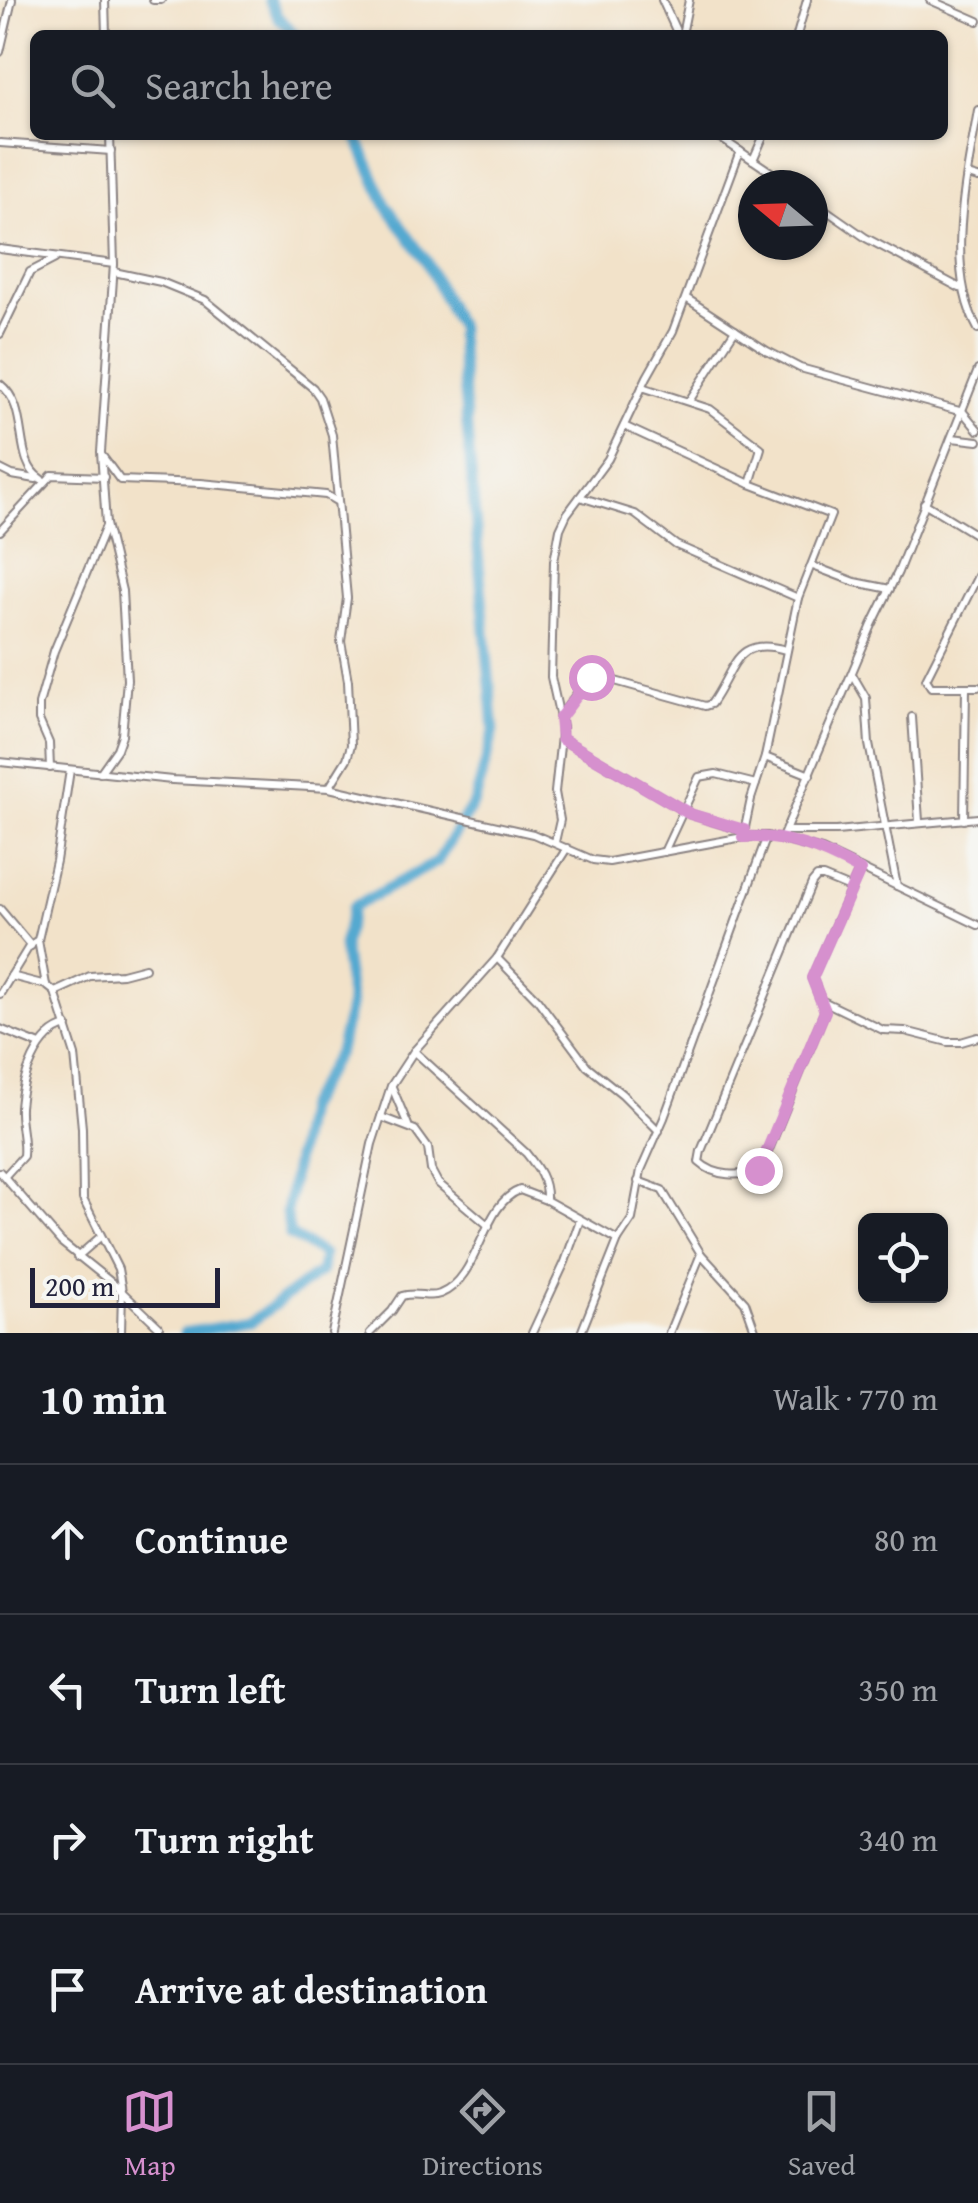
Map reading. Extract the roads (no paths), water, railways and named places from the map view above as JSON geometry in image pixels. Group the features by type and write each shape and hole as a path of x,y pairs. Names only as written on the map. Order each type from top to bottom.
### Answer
{"street":[{"path":"0,52 12,0"},
{"path":"105,0 106,30"},
{"path":"153,0 161,0"},
{"path":"662,0 677,30"},
{"path":"681,30 688,0"},
{"path":"798,30 806,0"},
{"path":"930,0 978,21"},
{"path":"978,110 961,242 962,289 978,330"},
{"path":"100,773 118,748 122,735 127,680 122,590 106,524 101,452 114,268 110,140"},
{"path":"724,140 768,170"},
{"path":"754,160 762,140"},
{"path":"0,143 111,151"},
{"path":"554,842 560,820 556,792 562,739 551,677 554,561 560,529 608,459 673,331 740,151"},
{"path":"968,175 978,178"},
{"path":"828,211 866,238 962,289"},
{"path":"0,249 114,268 205,300 313,388 320,398 332,435 347,598 341,641 352,732 348,759 329,788"},
{"path":"0,334 30,272 61,257"},
{"path":"686,298 800,368 963,412 978,430"},
{"path":"690,400 735,330"},
{"path":"784,835 978,370"},
{"path":"0,384 7,389 22,422 28,468 44,480"},
{"path":"642,387 690,400 717,414 762,448 750,484"},
{"path":"624,426 750,484 831,515 798,598 765,757 744,834"},
{"path":"952,438 978,441"},
{"path":"101,452 120,480 326,495 337,502"},
{"path":"0,470 12,476 44,480"},
{"path":"0,530 44,480 62,473 104,478"},
{"path":"580,497 635,514 676,545 798,598"},
{"path":"924,503 978,536"},
{"path":"50,768 49,743 38,713 39,704 54,652 106,524"},
{"path":"813,566 855,582 890,588"},
{"path":"964,820 974,686 931,687 926,679 978,576"},
{"path":"560,718 586,682 597,676 705,706 748,649 766,644 786,650"},
{"path":"852,674 866,698 869,744 897,887"},
{"path":"912,717 919,822"},
{"path":"562,739 683,810 744,834 784,835 978,818"},
{"path":"765,757 810,774"},
{"path":"0,762 100,773 329,788 485,822 554,842 593,860 609,862 744,834"},
{"path":"0,994 34,943 56,861 70,770"},
{"path":"664,853 694,784 708,774 756,784"},
{"path":"784,835 978,925"},
{"path":"581,1333 618,1240 632,1219 638,1181 767,836"},
{"path":"332,1333 372,1144 392,1086 414,1051 497,958 567,848"},
{"path":"852,889 823,876 812,883 702,1151 703,1167 737,1176 759,1170 825,1011 812,978 852,889 860,870"},
{"path":"0,909 42,956 46,985"},
{"path":"497,958 537,999 587,1066 659,1131"},
{"path":"55,992 90,976 145,968"},
{"path":"11,976 46,985 55,992 67,1026 78,1080 83,1200 118,1270 121,1333"},
{"path":"824,1002 883,1030 906,1031 948,1042 978,1036"},
{"path":"67,1026 57,1028 40,1045 20,1104 23,1156 3,1174 30,1209 77,1257 122,1291 159,1327 160,1333"},
{"path":"0,1030 40,1045"},
{"path":"414,1051 526,1153 541,1172 546,1200"},
{"path":"392,1086 408,1126"},
{"path":"381,1117 415,1130 428,1148 438,1183 489,1226"},
{"path":"638,1181 662,1190 702,1254 745,1302 756,1333"},
{"path":"370,1333 402,1296 418,1292 443,1294 512,1193 520,1190 546,1200 618,1240"},
{"path":"532,1333 580,1220"},
{"path":"77,1257 100,1238"},
{"path":"669,1333 702,1254"}],"waterway":[{"path":"269,0 290,30"},
{"path":"184,1333 251,1322 321,1271 323,1254 290,1235 286,1213 305,1109 339,1051 351,1004 343,945 353,907 437,862 475,801 494,731 458,326 426,261 386,205 358,140"}]}
